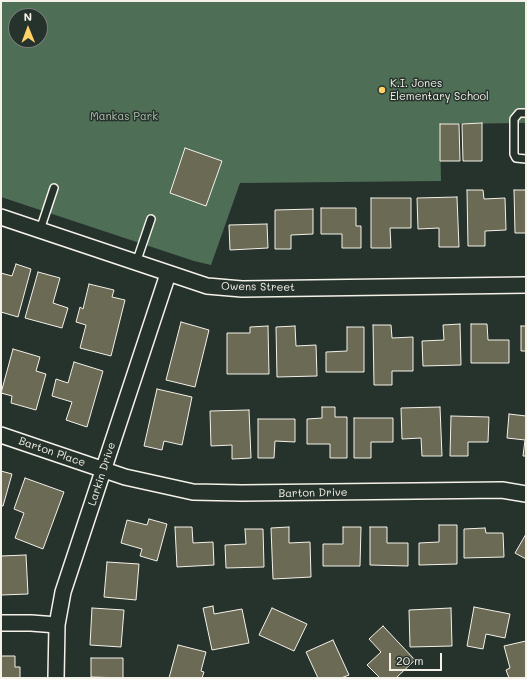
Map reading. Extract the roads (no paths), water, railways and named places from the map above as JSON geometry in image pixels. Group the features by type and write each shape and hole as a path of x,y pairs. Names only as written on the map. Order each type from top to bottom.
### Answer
{"street":[{"name":"Owens Street","path":"1,217 207,286 242,289 526,285"},
{"name":"Larkin Drive","path":"56,678 57,626 63,592 168,274"},
{"name":"Barton Place","path":"1,435 103,470"},
{"name":"Barton Drive","path":"103,470 162,486 193,492 242,493 502,490 526,494"},
{"path":"1,623 32,623 57,626"}],"lane":[{"path":"526,113 519,113 514,119 514,154 516,158 526,159"},
{"path":"40,230 54,188"},
{"path":"136,263 151,219"}],"place":[{"name":"K.I. Jones Elementary School","path":"382,90"}],"park label":[{"name":"Mankas Park","path":"124,117"}]}
